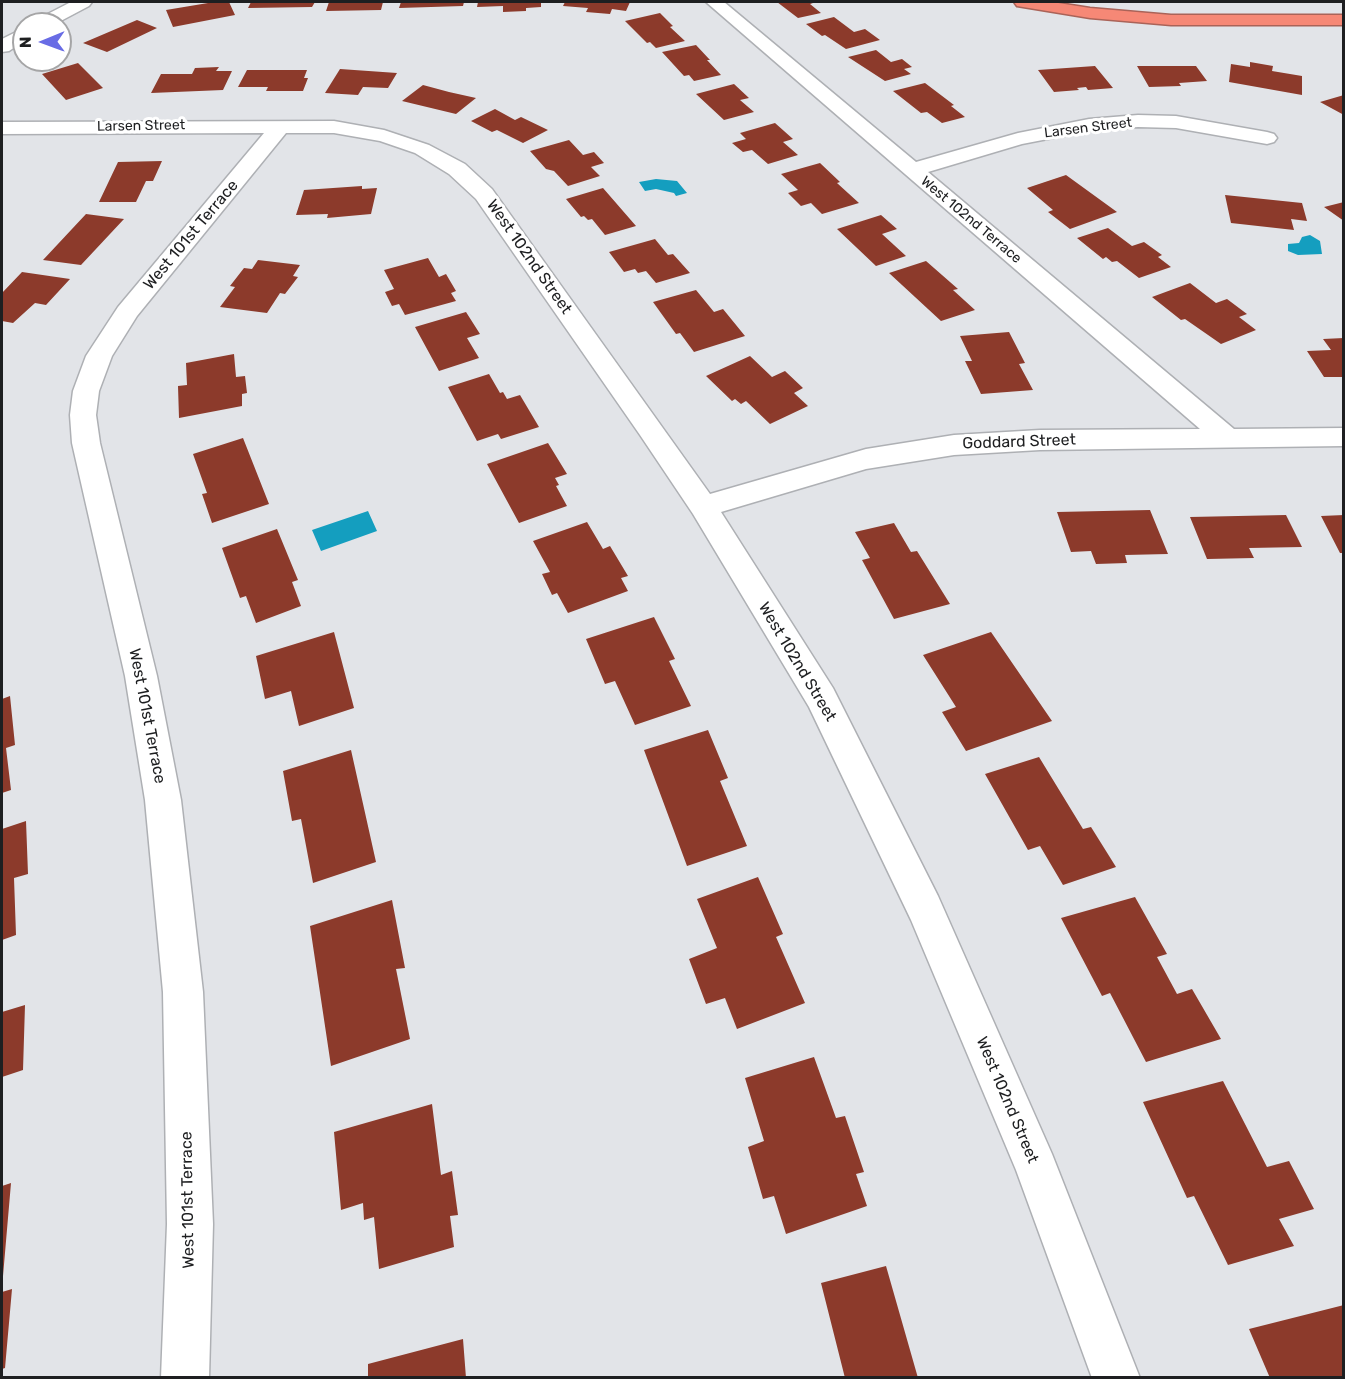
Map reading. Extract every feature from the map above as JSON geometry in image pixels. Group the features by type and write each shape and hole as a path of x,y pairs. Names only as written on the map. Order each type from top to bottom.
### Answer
{"highway":[{"path":"1023,2 1090,13 1171,20 1344,20"},
{"path":"1122,2 1210,5 1344,3"}],"street":[{"path":"77,6 102,2"},
{"name":"West 102nd Terrace","path":"714,2 1228,438"},
{"name":"Larsen Street","path":"913,170 1049,131 1097,124 1176,122 1267,138"},
{"name":"Larsen Street","path":"2,128 281,126"},
{"name":"West 102nd Street","path":"281,126 334,127 384,136 440,158 472,181 484,194 595,350 703,507 820,698 925,909 1037,1169 1116,1377"},
{"name":"West 101st Terrace","path":"185,1377 190,1224 183,1004 165,823 141,676 86,443 83,415 86,392 99,356 127,312 281,126"},
{"name":"Goddard Street","path":"703,507 866,459 954,445 1040,440 1344,437"}],"water":[{"path":"656,179 677,181 687,193 676,196 674,193 656,189 645,191 639,182"},
{"path":"1310,235 1320,241 1322,254 1298,255 1288,251 1288,244 1299,243 1302,237"},
{"path":"368,511 377,531 321,551 312,530"}],"building":[{"path":"214,2 229,2 235,15 173,27 166,10"},
{"path":"251,2 315,2 312,7 248,8"},
{"path":"329,2 383,2 381,10 326,11"},
{"path":"401,2 464,2 463,6 399,8"},
{"path":"478,2 541,2 541,7 526,8 526,11 503,12 503,6 477,7"},
{"path":"565,2 630,2 626,11 612,9 610,14 586,12 588,8 563,6"},
{"path":"777,2 816,2 810,4 821,13 798,18"},
{"path":"660,13 673,26 670,27 685,41 656,48 650,42 647,43 625,21"},
{"path":"834,17 854,32 865,29 880,40 846,49 806,24"},
{"path":"137,20 157,28 107,52 83,43"},
{"path":"696,45 721,75 694,81 689,75 684,76 662,52"},
{"path":"876,50 891,62 902,59 912,67 904,69 911,74 885,81 848,57"},
{"path":"1250,62 1273,66 1272,71 1302,76 1302,95 1229,82 1231,64 1250,67"},
{"path":"78,63 103,88 66,100 42,74 72,72 72,65"},
{"path":"1095,66 1113,88 1088,90 1086,87 1077,88 1079,90 1054,92 1038,70"},
{"path":"1137,66 1196,66 1207,81 1179,83 1181,86 1149,87"},
{"path":"219,67 216,71 232,71 223,90 151,93 161,74 192,74 195,68"},
{"path":"340,69 397,73 388,88 363,87 358,95 325,93"},
{"path":"247,70 307,70 304,78 308,78 303,91 266,91 268,87 238,87"},
{"path":"925,83 954,105 951,106 965,117 942,123 927,112 921,113 893,91"},
{"path":"734,84 749,98 740,100 754,112 724,120 696,94"},
{"path":"423,85 476,98 456,114 402,101"},
{"path":"1344,95 1344,115 1320,102"},
{"path":"495,109 515,120 521,117 548,130 523,143 497,130 492,132 471,121"},
{"path":"775,123 793,139 783,142 798,155 768,164 752,150 743,152 732,143 746,139 740,133"},
{"path":"569,140 583,155 594,152 604,163 591,167 600,176 568,186 554,171 546,169 530,151"},
{"path":"162,161 153,181 146,181 136,202 99,202 118,162"},
{"path":"820,163 859,203 822,214 811,203 801,206 788,193 798,190 781,174"},
{"path":"1066,175 1117,212 1070,229 1048,212 1053,210 1027,188"},
{"path":"362,186 362,189 377,188 371,214 327,218 328,214 296,215 304,190"},
{"path":"603,188 636,226 605,235 592,219 581,217 566,199"},
{"path":"1225,195 1302,203 1307,221 1291,219 1294,230 1231,223"},
{"path":"1344,202 1344,221 1324,207"},
{"path":"86,214 124,219 81,265 43,260"},
{"path":"881,215 897,229 882,234 906,256 876,266 837,229"},
{"path":"1108,228 1132,246 1144,242 1162,255 1158,257 1171,267 1139,278 1117,261 1112,262 1106,257 1103,259 1077,238"},
{"path":"655,239 668,255 673,254 690,273 656,283 646,271 638,273 635,269 624,272 609,252"},
{"path":"428,258 439,277 446,274 456,291 451,293 456,301 405,315 399,304 392,306 385,292 394,289 384,270"},
{"path":"258,260 300,265 293,276 298,277 285,294 280,293 267,313 220,307 235,287 230,286 244,268 252,269"},
{"path":"926,261 958,289 953,290 975,310 941,321 889,273"},
{"path":"22,272 70,279 46,305 35,303 13,323 2,321 2,293"},
{"path":"1190,283 1216,303 1227,299 1247,314 1239,317 1256,330 1221,344 1185,319 1181,320 1152,297"},
{"path":"696,290 714,312 723,309 745,336 694,352 680,333 676,334 653,302"},
{"path":"466,312 480,334 467,338 479,358 439,371 415,327"},
{"path":"1009,332 1025,363 1019,364 1033,390 981,394 965,361 972,361 960,336"},
{"path":"1344,338 1344,377 1324,377 1307,351 1331,350 1323,339"},
{"path":"234,354 236,377 245,376 247,393 242,394 242,406 179,418 178,386 187,385 186,363"},
{"path":"750,356 772,377 785,371 803,388 794,393 808,406 770,424 746,401 741,404 735,399 732,401 706,376"},
{"path":"489,374 500,393 503,392 507,399 520,395 539,427 501,439 498,434 477,441 448,387"},
{"path":"243,438 269,504 212,523 202,494 207,493 193,454"},
{"path":"548,443 567,474 555,478 559,485 556,486 567,506 519,523 487,464"},
{"path":"1150,510 1168,554 1125,555 1127,563 1096,564 1091,551 1071,552 1057,512"},
{"path":"1286,515 1302,547 1249,548 1254,558 1207,559 1190,517"},
{"path":"1344,515 1344,553 1340,553 1321,516"},
{"path":"587,522 603,549 610,546 628,576 621,578 628,591 568,613 557,593 552,595 542,574 550,572 533,541"},
{"path":"894,523 911,552 917,551 950,604 894,619 862,560 870,558 855,532"},
{"path":"277,529 298,580 292,582 301,606 256,623 246,596 240,598 222,548"},
{"path":"654,617 675,659 669,661 691,706 635,725 615,681 605,684 586,639"},
{"path":"334,632 354,708 299,726 291,691 265,699 256,656"},
{"path":"991,632 1052,721 966,751 942,712 956,707 923,655"},
{"path":"10,696 15,745 6,748 11,790 2,793 2,699"},
{"path":"708,730 728,778 720,781 747,846 687,866 644,750"},
{"path":"351,750 376,862 313,883 301,819 292,821 283,771"},
{"path":"1039,757 1083,829 1091,827 1116,867 1063,885 1040,846 1028,850 985,774"},
{"path":"26,821 28,874 14,878 16,935 2,940 2,829"},
{"path":"758,877 783,934 776,937 805,1003 737,1029 725,998 706,1004 689,959 717,948 697,899"},
{"path":"1135,897 1167,954 1157,957 1177,994 1192,989 1221,1039 1146,1062 1110,993 1102,996 1061,918"},
{"path":"392,900 405,968 396,969 410,1039 331,1066 310,926"},
{"path":"25,1005 23,1070 2,1077 2,1012"},
{"path":"814,1057 836,1118 845,1116 864,1172 856,1174 867,1206 786,1234 774,1196 763,1199 748,1147 764,1141 745,1078"},
{"path":"1223,1081 1267,1167 1289,1161 1314,1209 1279,1219 1294,1246 1228,1265 1194,1196 1187,1198 1143,1102"},
{"path":"432,1104 441,1175 452,1171 458,1215 450,1216 454,1247 379,1269 374,1217 364,1220 363,1203 341,1210 334,1132"},
{"path":"11,1183 3,1276 2,1276 2,1186"},
{"path":"886,1266 918,1378 845,1378 821,1283"},
{"path":"12,1289 5,1368 2,1369 2,1292"},
{"path":"1344,1305 1344,1378 1270,1378 1249,1329"},
{"path":"463,1339 466,1378 368,1378 368,1364"}]}
